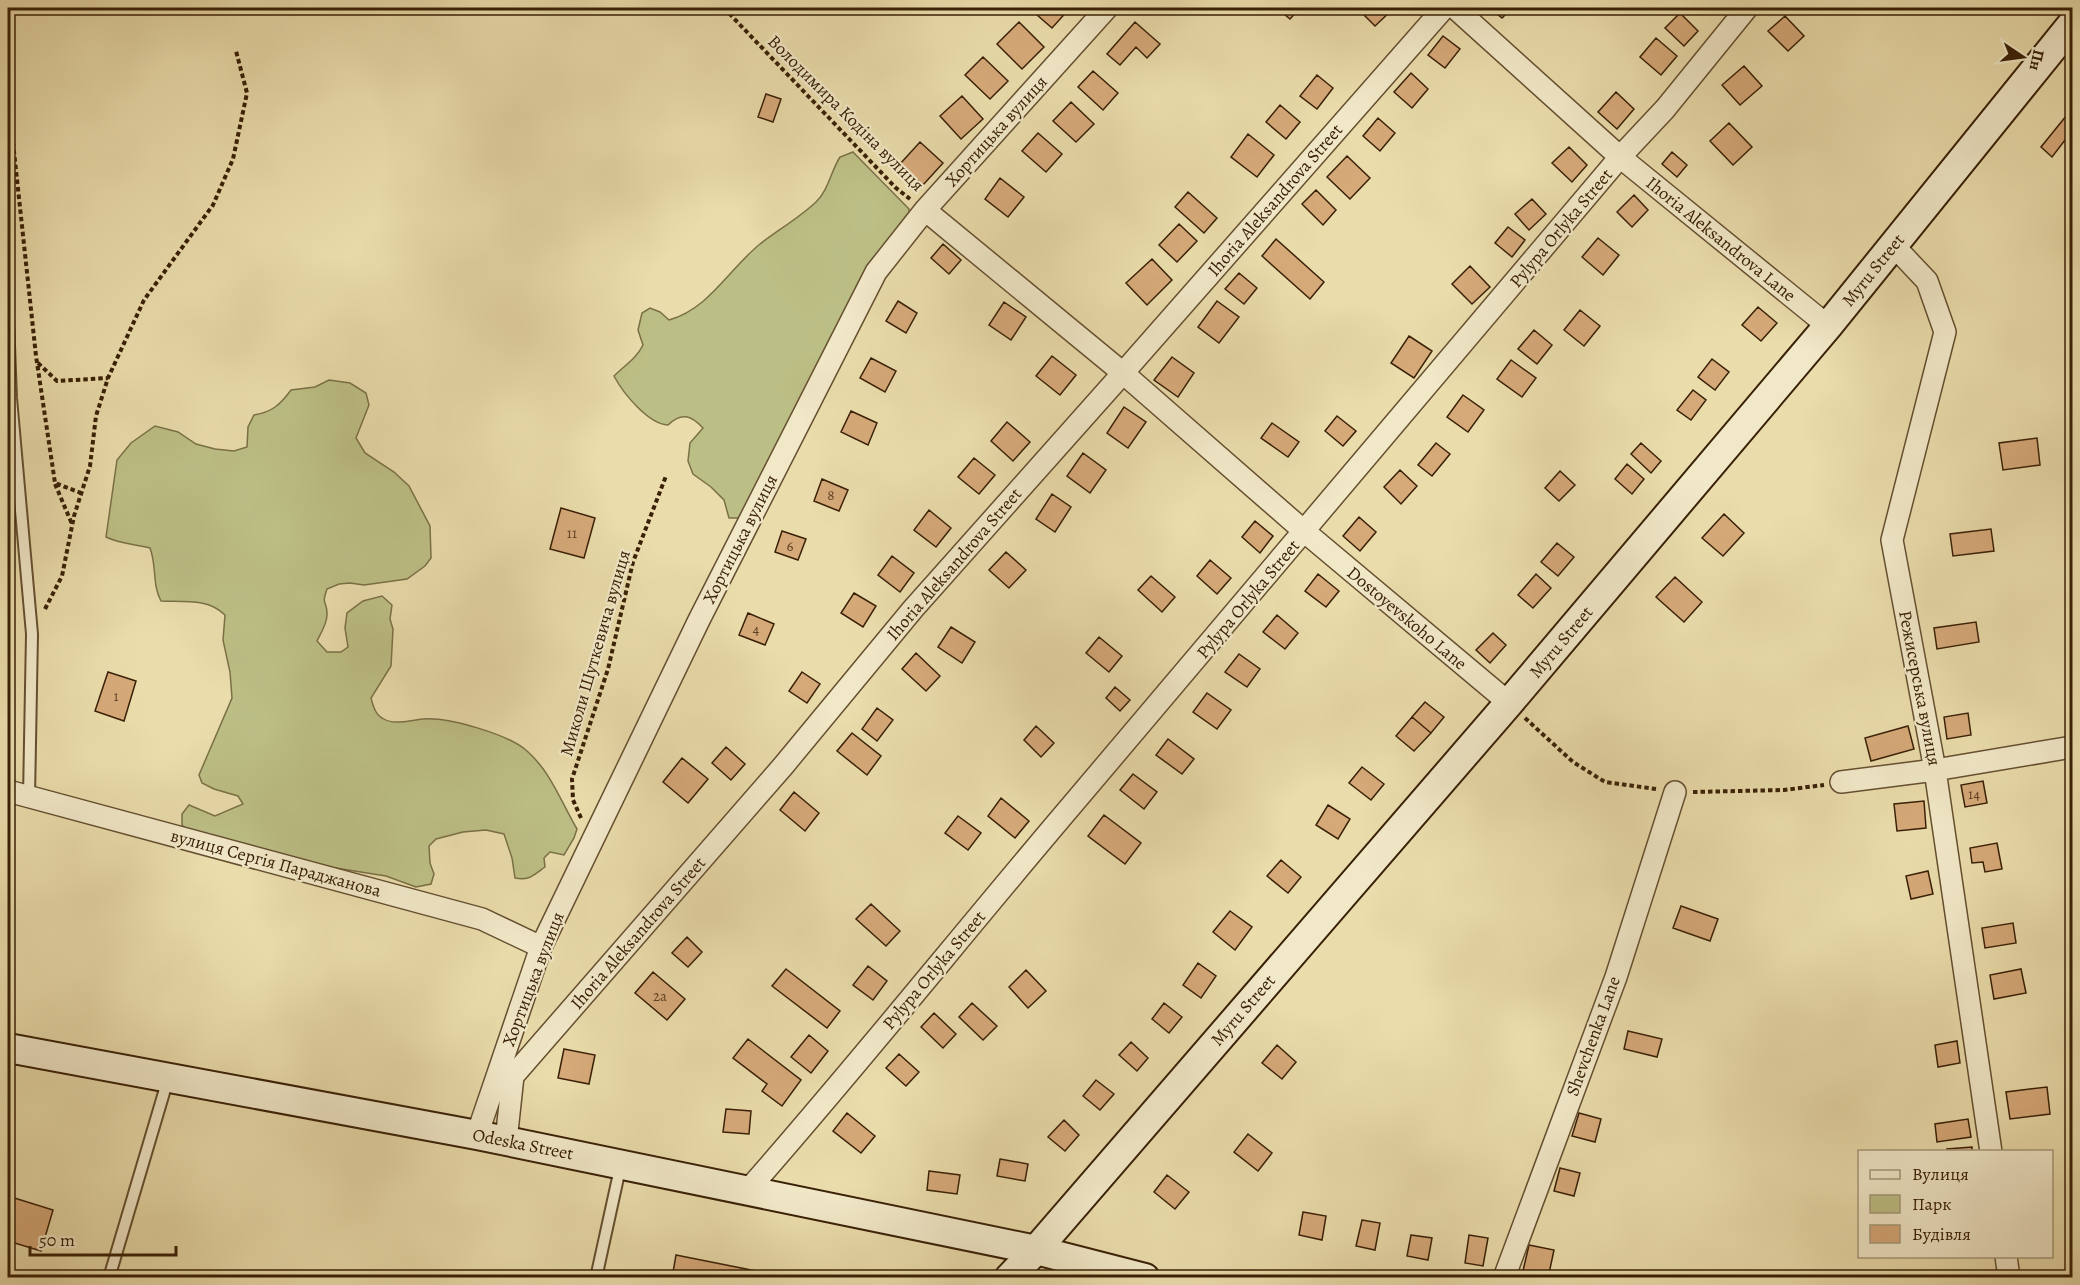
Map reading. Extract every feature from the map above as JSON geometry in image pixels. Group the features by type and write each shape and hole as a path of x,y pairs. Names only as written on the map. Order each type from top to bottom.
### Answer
{"street":[{"name":"Хортицька вулиця","path":"477,1135 541,947 699,620 876,272 925,210 1107,8"},
{"name":"Ihoria Aleksandrova Street","path":"506,1141 513,1076 776,774 913,609 1443,8"},
{"name":"Ihoria Aleksandrova Lane","path":"1455,8 1620,157 1828,326"},
{"name":"Pylypa Orlyka Street","path":"747,1190 824,1104 952,948 1620,157 1665,109 1747,8"},
{"name":"Myru Street","path":"1009,1278 1036,1250 1509,703 1828,326 2068,35"},
{"name":"Dostoyevskoho Lane","path":"925,210 1123,373 1305,532 1509,703"},
{"name":"Режисерська вулиця","path":"1893,245 1927,281 1945,332 1892,540 1935,770 1991,1150"},
{"path":"1841,782 1935,770 2073,747"},
{"name":"вулиця Сергія Параджанова","path":"8,791 482,919 541,947"},
{"name":"Shevchenka Lane","path":"1504,1278 1616,976 1675,792"},
{"name":"Odeska Street","path":"8,1048 621,1164 1036,1250 1130,1276"},
{"path":"2006,1258 2009,1278"}],"lane":[{"path":"8,319 11,398 32,634 29,797"},
{"path":"109,1278 168,1079"},
{"path":"596,1278 621,1164"}],"path":[{"name":"Володимира Кодіна вулиця","path":"724,8 896,188 925,210"},
{"path":"32,634 62,576 72,525 90,466 96,416 108,378 144,300 213,205 233,159 247,93 236,51"},
{"path":"8,129 12,133 37,363 55,483 72,525"},
{"path":"37,363 57,381 108,378"},
{"name":"Миколи Шуткевича вулиця","path":"594,835 582,820 573,800 572,778 608,669 633,562 666,476"},
{"path":"55,483 81,493"}],"green space":[{"path":"853,152 909,209 909,220 750,506 738,518 729,518 724,500 693,474 688,461 690,443 703,428 694,420 686,417 677,418 668,425 652,419 630,399 614,376 634,358 643,345 638,330 642,313 650,308 660,312 669,320 696,307 760,244 816,202 824,192 840,157"},
{"path":"329,380 350,383 366,393 369,405 356,438 365,453 394,472 409,486 430,526 431,558 425,566 407,579 364,585 339,584 327,589 324,601 327,616 317,641 327,652 341,652 348,647 345,628 347,613 363,601 382,596 392,605 390,619 393,629 391,666 371,698 378,714 392,722 434,719 477,728 518,745 535,759 549,778 577,829 564,855 550,852 544,858 545,867 531,877 515,878 512,858 504,834 486,830 463,832 436,839 429,846 430,863 434,874 431,884 416,887 386,876 304,863 188,831 182,825 182,814 189,805 215,816 243,804 238,796 202,783 199,775 232,698 230,672 223,640 225,615 203,603 161,601 156,588 150,548 122,543 106,537 117,460 131,443 155,426 178,432 196,444 215,449 234,451 247,447 248,427 254,415 275,407 291,390 315,387"}],"building":[{"path":"1029,8 1070,8 1052,28"},
{"path":"1277,8 1300,8 1290,19"},
{"path":"1357,8 1391,8 1393,9 1375,26"},
{"path":"1490,8 1512,8 1502,18"},
{"path":"1680,13 1698,31 1684,46 1665,28"},
{"path":"1785,16 1804,36 1788,51 1768,31"},
{"path":"1019,22 1044,47 1022,69 997,44"},
{"path":"1135,22 1160,44 1147,58 1136,47 1120,65 1107,54"},
{"path":"1443,36 1460,49 1445,68 1428,55"},
{"path":"1656,38 1677,56 1661,75 1640,57"},
{"path":"983,57 1008,81 990,99 965,75"},
{"path":"1744,66 1762,86 1740,105 1722,85"},
{"path":"1093,71 1118,93 1103,110 1078,87"},
{"path":"1411,73 1428,89 1412,108 1394,92"},
{"path":"1317,75 1333,88 1317,109 1300,96"},
{"path":"1616,92 1634,109 1617,129 1598,112"},
{"path":"766,94 781,99 773,122 758,117"},
{"path":"962,96 983,119 961,139 940,116"},
{"path":"1071,102 1094,124 1076,142 1053,121"},
{"path":"1280,105 1300,122 1286,139 1266,122"},
{"path":"2071,110 2072,131 2052,157 2041,147"},
{"path":"1378,118 1395,133 1380,151 1363,136"},
{"path":"1729,123 1752,147 1733,165 1710,141"},
{"path":"1038,133 1062,154 1046,172 1022,151"},
{"path":"1248,134 1274,155 1257,177 1231,157"},
{"path":"920,142 943,163 923,185 900,164"},
{"path":"1569,147 1587,165 1572,182 1552,163"},
{"path":"1672,152 1687,165 1677,177 1662,164"},
{"path":"1347,156 1370,178 1350,199 1327,177"},
{"path":"1000,178 1024,197 1008,217 985,199"},
{"path":"1316,190 1336,210 1323,225 1302,204"},
{"path":"1188,192 1217,218 1204,233 1175,207"},
{"path":"1634,195 1648,210 1632,227 1617,212"},
{"path":"1532,199 1546,214 1529,230 1515,214"},
{"path":"1179,224 1197,241 1177,262 1159,245"},
{"path":"1508,227 1525,240 1512,257 1495,243"},
{"path":"1598,238 1619,255 1603,275 1582,257"},
{"path":"1276,239 1324,282 1310,299 1262,256"},
{"path":"943,244 961,260 949,274 931,258"},
{"path":"1152,259 1172,280 1147,305 1126,283"},
{"path":"1470,266 1490,287 1472,304 1452,284"},
{"path":"1239,273 1257,288 1244,304 1225,289"},
{"path":"898,301 917,313 906,333 886,321"},
{"path":"1217,301 1239,317 1219,343 1198,327"},
{"path":"1004,302 1026,317 1011,340 989,325"},
{"path":"1758,307 1777,323 1761,341 1742,325"},
{"path":"1580,310 1600,326 1584,346 1564,330"},
{"path":"1534,330 1552,345 1537,364 1518,349"},
{"path":"1409,336 1432,351 1414,378 1391,363"},
{"path":"1052,356 1076,375 1060,395 1036,376"},
{"path":"1172,357 1194,373 1178,397 1154,380"},
{"path":"871,358 896,371 885,392 860,378"},
{"path":"1712,359 1729,372 1715,390 1698,377"},
{"path":"1511,360 1536,378 1522,397 1497,379"},
{"path":"1693,390 1706,400 1691,420 1677,410"},
{"path":"1463,395 1484,410 1468,432 1447,417"},
{"path":"1124,407 1146,422 1128,448 1107,433"},
{"path":"851,411 877,423 868,445 841,432"},
{"path":"1337,416 1356,431 1343,446 1325,431"},
{"path":"1007,422 1030,442 1013,461 991,441"},
{"path":"1272,423 1299,442 1288,457 1261,438"},
{"path":"2037,438 2040,465 2003,470 1999,443"},
{"path":"1436,443 1450,454 1432,476 1418,465"},
{"path":"1641,443 1661,461 1651,473 1631,454"},
{"path":"1083,453 1106,470 1090,493 1067,476"},
{"path":"974,458 995,475 979,494 958,477"},
{"path":"1627,464 1644,479 1632,494 1615,479"},
{"path":"1400,470 1417,486 1401,504 1384,487"},
{"path":"1560,471 1575,485 1559,501 1545,488"},
{"path":"822,479 848,490 839,511 814,501"},
{"path":"1052,494 1071,507 1055,532 1036,519"},
{"path":"561,508 595,518 584,558 550,549"},
{"path":"929,510 951,528 936,547 914,530"},
{"path":"1724,514 1744,533 1723,556 1702,538"},
{"path":"1359,517 1376,532 1360,551 1343,536"},
{"path":"1255,521 1273,536 1260,553 1242,537"},
{"path":"1991,529 1994,551 1953,556 1950,534"},
{"path":"782,531 806,539 798,560 775,552"},
{"path":"1557,543 1574,557 1558,576 1541,562"},
{"path":"1006,552 1026,570 1009,588 989,570"},
{"path":"892,556 914,573 900,592 878,575"},
{"path":"1210,560 1231,578 1217,594 1197,576"},
{"path":"1318,574 1339,591 1326,607 1305,591"},
{"path":"1536,574 1551,588 1533,608 1518,595"},
{"path":"1151,576 1175,597 1162,612 1138,590"},
{"path":"1675,577 1702,602 1684,622 1656,597"},
{"path":"854,593 876,606 863,627 841,613"},
{"path":"748,613 774,624 765,645 739,635"},
{"path":"1277,615 1298,633 1285,649 1263,632"},
{"path":"1976,622 1979,642 1937,649 1934,628"},
{"path":"951,627 975,642 962,663 938,647"},
{"path":"1493,633 1506,645 1490,663 1476,650"},
{"path":"1099,637 1122,656 1109,672 1086,653"},
{"path":"916,653 940,676 926,691 902,669"},
{"path":"1239,654 1260,669 1247,687 1225,672"},
{"path":"108,672 136,681 124,721 95,711"},
{"path":"802,672 820,684 807,703 789,691"},
{"path":"1115,687 1130,700 1120,711 1106,698"},
{"path":"1207,693 1231,710 1217,729 1193,712"},
{"path":"1425,702 1444,717 1431,733 1412,717"},
{"path":"877,708 893,720 877,741 862,729"},
{"path":"1968,713 1971,735 1947,739 1944,717"},
{"path":"1412,717 1431,733 1414,751 1396,736"},
{"path":"1036,726 1054,743 1041,757 1024,740"},
{"path":"1908,726 1914,749 1871,761 1865,738"},
{"path":"852,733 881,756 867,775 837,751"},
{"path":"1168,739 1194,759 1182,774 1156,755"},
{"path":"726,747 745,764 731,780 712,763"},
{"path":"682,758 708,779 688,803 663,782"},
{"path":"1362,767 1384,784 1371,800 1349,783"},
{"path":"1133,774 1157,792 1144,809 1120,790"},
{"path":"1983,781 1987,803 1965,807 1961,785"},
{"path":"794,792 819,813 805,831 780,810"},
{"path":"1001,798 1029,821 1015,838 988,816"},
{"path":"1924,801 1926,828 1897,831 1894,804"},
{"path":"1328,805 1350,819 1338,839 1316,825"},
{"path":"1104,815 1141,843 1125,864 1088,836"},
{"path":"958,816 981,833 968,850 945,833"},
{"path":"1997,843 2002,869 1985,872 1983,862 1972,863 1970,848"},
{"path":"1281,860 1301,877 1288,893 1267,876"},
{"path":"1928,871 1933,894 1911,899 1906,876"},
{"path":"871,904 900,931 886,946 856,919"},
{"path":"1681,906 1718,919 1710,941 1673,928"},
{"path":"1230,911 1252,927 1235,950 1213,932"},
{"path":"2013,923 2016,943 1985,948 1982,928"},
{"path":"687,937 702,952 688,967 672,953"},
{"path":"1198,963 1216,976 1201,998 1183,985"},
{"path":"868,966 887,981 873,1000 853,985"},
{"path":"786,969 840,1011 827,1028 772,986"},
{"path":"2021,969 2026,993 1994,999 1990,975"},
{"path":"1026,970 1046,991 1028,1008 1009,987"},
{"path":"653,972 685,999 667,1020 635,993"},
{"path":"972,1003 997,1026 983,1040 959,1017"},
{"path":"1164,1003 1182,1017 1169,1033 1152,1019"},
{"path":"934,1013 956,1034 943,1048 921,1027"},
{"path":"1628,1031 1662,1039 1657,1057 1624,1049"},
{"path":"809,1035 828,1051 811,1073 791,1057"},
{"path":"748,1039 801,1080 782,1106 762,1091 767,1084 733,1058"},
{"path":"1957,1041 1960,1063 1938,1067 1935,1045"},
{"path":"1131,1042 1148,1058 1137,1071 1119,1055"},
{"path":"1277,1045 1296,1062 1282,1079 1262,1063"},
{"path":"564,1049 595,1055 589,1084 558,1078"},
{"path":"899,1054 919,1072 906,1086 886,1068"},
{"path":"1096,1080 1114,1094 1100,1110 1083,1096"},
{"path":"2047,1087 2050,1114 2010,1119 2006,1092"},
{"path":"726,1109 751,1111 749,1134 723,1132"},
{"path":"847,1113 875,1136 861,1153 833,1131"},
{"path":"1579,1113 1601,1119 1595,1142 1572,1136"},
{"path":"1968,1119 1971,1137 1937,1142 1935,1124"},
{"path":"1064,1120 1079,1135 1065,1151 1048,1137"},
{"path":"1248,1134 1272,1153 1258,1171 1234,1152"},
{"path":"1972,1147 1972,1150 1947,1149"},
{"path":"1000,1159 1028,1164 1025,1181 997,1176"},
{"path":"1560,1168 1580,1173 1574,1196 1554,1191"},
{"path":"929,1171 960,1175 957,1194 927,1190"},
{"path":"1167,1175 1189,1192 1175,1209 1154,1192"},
{"path":"8,1196 53,1210 41,1251 8,1241"},
{"path":"1303,1212 1326,1216 1322,1240 1299,1235"},
{"path":"1362,1220 1380,1223 1375,1250 1356,1246"},
{"path":"1411,1235 1432,1238 1428,1260 1407,1256"},
{"path":"1469,1235 1488,1238 1483,1266 1465,1263"},
{"path":"1529,1245 1554,1250 1548,1278 1522,1275"},
{"path":"676,1255 771,1274 770,1278 672,1278"}]}
